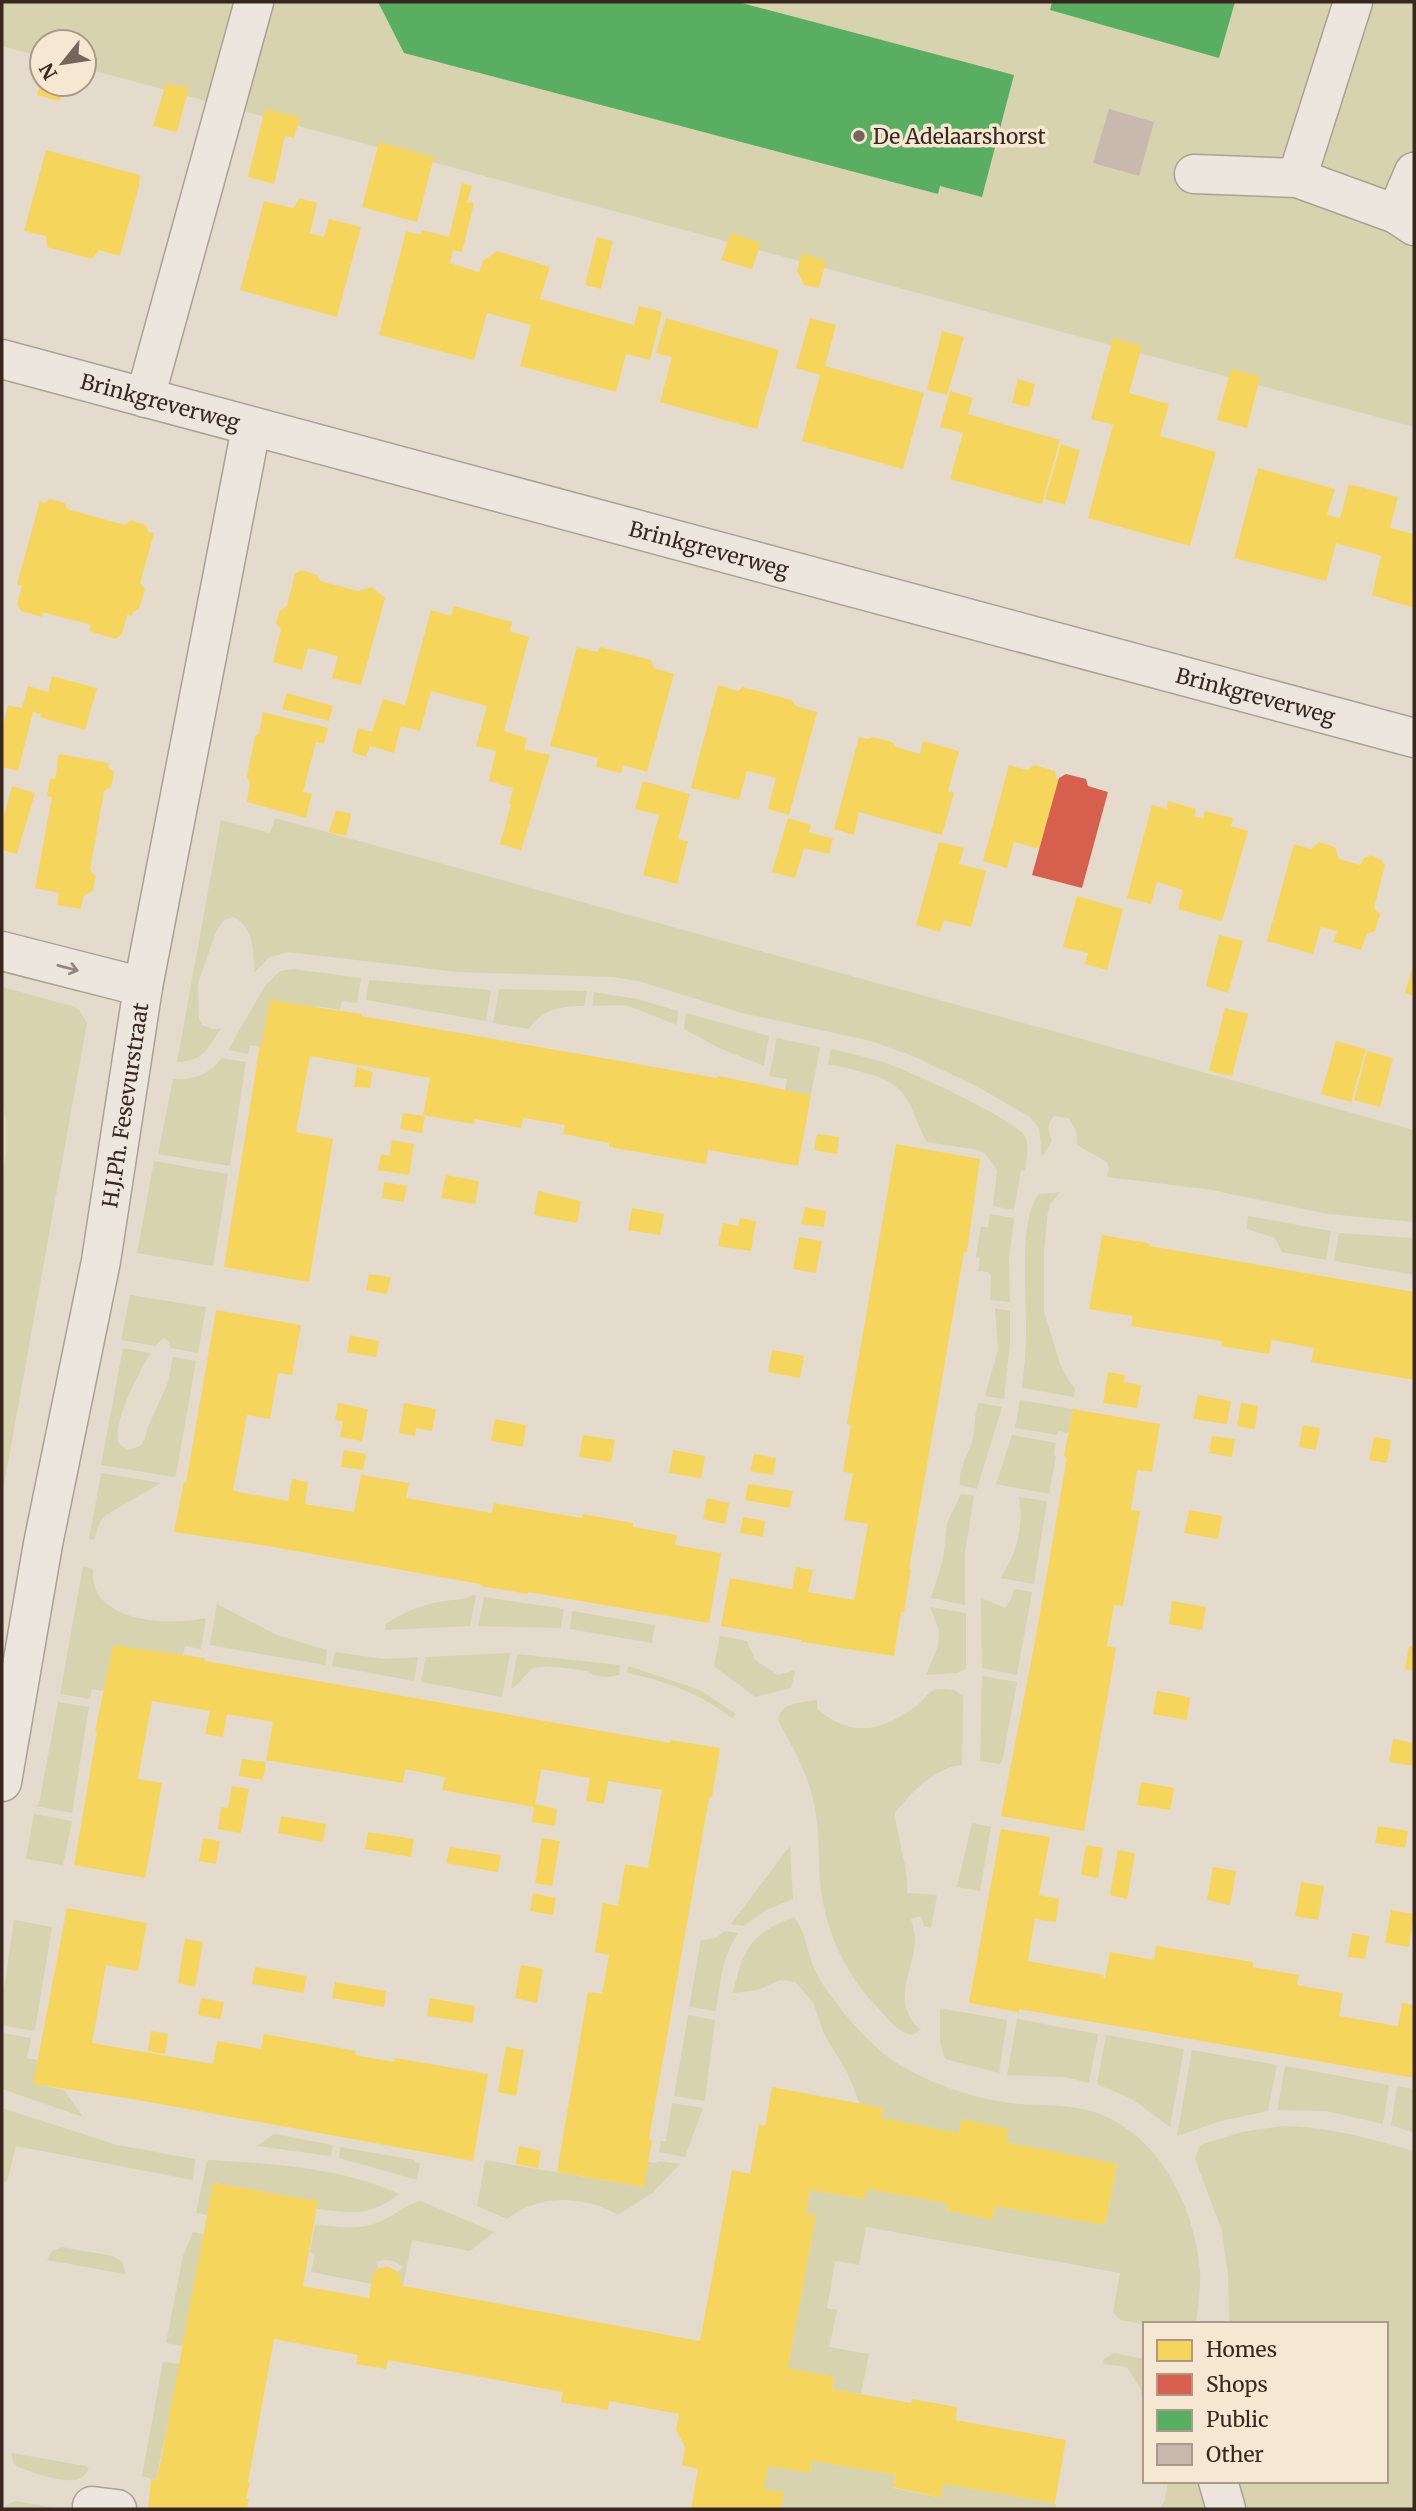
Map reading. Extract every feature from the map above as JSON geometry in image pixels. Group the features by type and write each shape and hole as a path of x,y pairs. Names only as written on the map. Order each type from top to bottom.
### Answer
{"street":[{"path":"145,398 254,2"},
{"path":"1297,178 1353,2"},
{"path":"1194,174 1297,178 1405,220 1414,172"},
{"name":"Brinkgreverweg","path":"2,359 1414,738"},
{"name":"H.J.Ph. Fesevurstraat","path":"2,1783 43,1545 101,1261 143,987 251,428"},
{"path":"2,951 143,987"},
{"path":"1219,2483 1226,2509"}],"shaded area":[{"path":"2,2 1414,2 1414,427 98,72 98,28 28,28 28,53 2,46"},
{"path":"275,818 1414,1130 1414,1222 1328,1214 1206,1189 1107,1177 1107,1162 1077,1145 1076,1130 1068,1118 1054,1116 1051,1119 1048,1128 1052,1141 1042,1157 1039,1128 1030,1117 978,1087 913,1056 871,1041 742,1013 638,981 613,977 458,972 288,952 270,957 254,973 249,934 240,921 233,917 223,921 216,932 198,983 199,1018 202,1025 221,1029 204,1053 194,1059 177,1062 221,820 270,833"},
{"path":"294,969 361,978 357,1003 342,1001 340,1010 317,1006 260,1047 250,1045 248,1054 228,1050 265,986 280,971"},
{"path":"369,980 491,990 486,1021 366,1000"},
{"path":"2,987 72,1006 80,1011 87,1023 2,1496 2,1188 6,1120 2,1101"},
{"path":"499,989 587,991 584,1006 553,1010 539,1017 529,1029 493,1023"},
{"path":"594,992 637,999 678,1011 677,1025 626,1005 592,1006"},
{"path":"686,1013 769,1036 764,1066 719,1048 684,1029"},
{"path":"777,1038 820,1047 811,1095 785,1090 787,1079 769,1076"},
{"path":"831,1049 883,1062 914,1074 984,1108 1019,1130 1026,1138 1027,1154 1025,1171 1021,1170 1014,1210 993,1206 997,1170 985,1154 978,1150 927,1142 900,1091 881,1078 828,1065"},
{"path":"222,1058 246,1062 230,1166 158,1154 173,1079 188,1079 200,1075"},
{"path":"154,1161 228,1174 213,1266 137,1253"},
{"path":"1060,1192 1048,1211 1044,1251 1044,1311 1060,1364 1075,1388 1074,1397 1022,1388 1026,1347 1025,1260 1028,1221 1039,1194"},
{"path":"990,1214 1014,1218 1009,1259 1010,1302 990,1300 991,1276 988,1272 978,1271 980,1258 976,1257 981,1227 988,1227"},
{"path":"1248,1216 1331,1231 1326,1260 1282,1252 1275,1238 1247,1229"},
{"path":"1339,1233 1414,1238 1414,1275 1334,1261"},
{"path":"130,1295 206,1307 198,1353 171,1348 164,1338 155,1346 121,1340"},
{"path":"995,1308 1010,1311 1010,1343 1004,1399 985,1396 998,1349"},
{"path":"123,1348 151,1353 128,1397 119,1423 119,1443 128,1450 140,1446 145,1439 167,1385 173,1357 196,1361 174,1477 101,1465"},
{"path":"1020,1400 1073,1409 1068,1433 1058,1431 1058,1435 1015,1428"},
{"path":"979,1403 1002,1407 977,1489 960,1485 960,1479 972,1442"},
{"path":"1012,1435 1056,1443 1049,1494 996,1484"},
{"path":"101,1473 161,1483 106,1515 100,1522 94,1540 89,1539"},
{"path":"961,1494 974,1496 965,1552 965,1605 931,1598 943,1559 947,1523"},
{"path":"1019,1497 1047,1501 1034,1584 1000,1578 1011,1560 1018,1539 1021,1518"},
{"path":"83,1566 93,1569 95,1587 103,1601 117,1610 134,1617 153,1620 206,1618 201,1649 185,1646 183,1655 113,1646 105,1689 92,1689 90,1699 60,1694"},
{"path":"1014,1589 1032,1592 1017,1675 982,1668 981,1598 1005,1608"},
{"path":"476,1596 470,1626 385,1630 386,1624 414,1609"},
{"path":"484,1597 564,1609 561,1628 478,1626"},
{"path":"217,1604 277,1635 327,1650 325,1665 210,1645"},
{"path":"930,1607 966,1613 966,1668 958,1673 926,1675 938,1646 939,1630"},
{"path":"572,1611 655,1625 652,1643 570,1629"},
{"path":"720,1636 747,1641 755,1660 778,1675 795,1670 791,1688 755,1697 714,1666"},
{"path":"335,1652 384,1659 418,1657 414,1681 332,1666"},
{"path":"510,1653 502,1697 421,1682 426,1657"},
{"path":"517,1654 620,1665 619,1675 602,1677 587,1671 542,1667 531,1670 511,1689"},
{"path":"628,1666 700,1690 736,1714 732,1718 708,1702 682,1690 627,1673"},
{"path":"982,1676 1017,1682 1000,1764 980,1761"},
{"path":"934,1690 954,1690 963,1696 962,1765 933,1776 895,1813 907,1893 937,1895 931,1928 924,1926 921,1916 911,1919 915,1935 906,1984 906,2008 921,2030 912,2035 894,2025 868,1997 840,1954 828,1923 821,1890 813,1799 803,1768 778,1720 783,1709 788,1706 817,1700 817,1709 843,1724 855,1728 878,1726 903,1715"},
{"path":"58,1702 89,1707 72,1813 35,1806 39,1804"},
{"path":"34,1814 72,1821 63,1865 26,1859"},
{"path":"972,1823 991,1827 980,1891 957,1887"},
{"path":"790,1846 793,1899 766,1910 743,1926 731,1924"},
{"path":"794,1917 803,1934 813,1966 827,1991 861,2032 895,2062 924,2078 971,2095 1020,2104 1085,2109 1117,2122 1137,2137 1169,2175 1190,2221 1200,2270 1196,2322 1143,2324 1120,2320 1113,2312 1120,2273 866,2227 859,2265 835,2261 827,2308 837,2310 829,2347 869,2354 861,2394 832,2389 834,2377 788,2368 816,2216 806,2214 810,2190 864,2199 867,2189 947,2203 946,2210 992,2220 995,2206 1105,2225 1117,2165 1006,2142 1008,2129 961,2119 959,2133 882,2118 883,2108 860,2104 847,2072 824,2034 813,2002 795,1982 780,1980 758,1990 733,1993 741,1965 751,1944 779,1923"},
{"path":"14,1920 52,1927 35,2029 32,2031 2,2025 2,2003"},
{"path":"725,1931 738,1933 725,1961 716,2011 689,2007 701,1940 715,1938"},
{"path":"940,2008 1007,2020 999,2073 945,2059 940,2043"},
{"path":"688,2015 715,2020 705,2101 674,2096"},
{"path":"1017,2019 1098,2034 1089,2083 1064,2077 1007,2075"},
{"path":"2,2033 31,2038 27,2058 37,2060 34,2084 64,2090 83,2117 2,2089"},
{"path":"1106,2035 1184,2049 1170,2127 1134,2100 1097,2084"},
{"path":"1192,2050 1277,2065 1268,2111 1221,2121 1177,2136"},
{"path":"1285,2066 1389,2085 1383,2124 1326,2111 1277,2110"},
{"path":"1397,2086 1414,2089 1414,2133 1391,2125"},
{"path":"672,2103 703,2108 685,2157 659,2152 661,2141 666,2141"},
{"path":"2,2108 117,2145 195,2159 193,2180 16,2146 7,2182 2,2182"},
{"path":"1282,2126 1300,2127 1333,2131 1414,2151 1414,2509 1245,2509 1236,2483 1388,2483 1388,2322 1229,2322 1228,2276 1222,2231 1195,2159 1200,2145 1242,2132"},
{"path":"274,2134 333,2145 331,2156 257,2146"},
{"path":"340,2147 415,2160 420,2163 417,2180 339,2158"},
{"path":"209,2160 282,2165 330,2172 399,2194 379,2207 360,2212 341,2212 317,2209 318,2201 214,2183 207,2215 196,2213"},
{"path":"485,2160 644,2187 648,2162 680,2164 652,2193 618,2215 591,2204 562,2200 533,2205 507,2219 477,2206"},
{"path":"421,2201 494,2232 470,2251 412,2240 403,2286 398,2272 403,2267 390,2260 376,2262 379,2268 372,2284 311,2272 315,2254 310,2252 315,2224 365,2226"},
{"path":"193,2232 204,2234 183,2346 166,2343 183,2256"},
{"path":"62,2247 113,2256 123,2262 125,2274 47,2260 52,2251"},
{"path":"1114,2353 1143,2359 1143,2409 1141,2390 1127,2367 1103,2364 1104,2359"},
{"path":"163,2362 180,2364 156,2480 142,2476"},
{"path":"11,2453 86,2466 89,2469 84,2476 76,2480 53,2478 14,2464"},
{"path":"812,2461 896,2475 893,2488 941,2498 943,2484 1055,2503 1057,2509 781,2509 784,2492 764,2489 768,2466 810,2473"},
{"path":"1168,2483 1200,2483 1207,2509 1160,2509 1165,2500"},
{"path":"16,2501 58,2509 3,2509"}],"building: Homes":[{"path":"166,83 189,88 177,132 153,126"},
{"path":"265,109 300,117 294,138 285,136 274,184 248,177"},
{"path":"379,142 434,157 417,222 362,207"},
{"path":"46,150 140,175 120,256 99,250 92,259 47,247 46,236 24,231"},
{"path":"462,183 472,186 467,202 474,203 462,252 453,250 450,263 479,272 483,261 497,251 550,267 540,299 634,325 639,306 662,312 650,360 626,354 616,392 520,366 531,325 487,313 474,360 379,335 406,231 421,235 422,230 449,237"},
{"path":"300,198 317,203 310,233 324,237 329,219 361,227 337,317 240,290 264,201 293,208"},
{"path":"731,233 761,243 752,269 721,260"},
{"path":"597,237 613,241 601,289 585,285"},
{"path":"802,253 826,261 819,288 804,285 797,271"},
{"path":"666,318 779,350 757,429 660,402 672,357 656,353"},
{"path":"810,318 836,325 825,366 924,393 903,469 802,441 820,375 796,368"},
{"path":"942,331 964,337 947,395 927,390"},
{"path":"1113,338 1142,346 1129,393 1169,404 1160,436 1216,452 1190,546 1088,518 1113,425 1091,419"},
{"path":"1231,369 1260,377 1247,428 1217,420"},
{"path":"1018,379 1035,384 1029,407 1012,403"},
{"path":"950,391 973,398 968,414 1060,440 1042,504 950,479 963,433 940,427"},
{"path":"1061,444 1080,450 1065,505 1045,499"},
{"path":"1258,468 1335,489 1327,515 1340,518 1349,484 1398,497 1390,528 1414,534 1414,608 1372,595 1381,556 1336,543 1326,581 1234,558"},
{"path":"50,499 65,503 67,509 125,525 131,520 146,525 148,532 154,533 140,583 145,589 139,609 133,612 132,616 127,615 122,634 115,639 89,631 91,625 43,612 42,617 21,611 17,604 22,586 17,584 40,501 45,503"},
{"path":"302,570 317,575 320,581 358,591 372,587 385,598 361,685 332,678 338,656 308,648 302,670 273,662 281,629 276,624 280,610 287,606 295,574"},
{"path":"454,606 512,622 510,631 529,637 504,731 527,738 524,749 550,755 521,850 500,844 513,788 489,781 496,751 476,746 487,706 431,691 420,731 401,726 394,753 370,746 366,757 352,752 358,728 372,732 383,699 405,705 431,610 451,616"},
{"path":"577,647 597,652 600,647 651,660 654,668 674,674 647,772 623,765 621,773 596,767 598,758 550,746"},
{"path":"52,676 97,688 85,730 40,717 41,714 33,712 18,771 2,767 2,730 8,705 22,708 28,686 48,692"},
{"path":"718,685 738,691 743,687 792,700 796,706 817,712 789,815 768,809 776,778 747,771 739,800 691,788"},
{"path":"287,693 333,706 329,721 282,709"},
{"path":"263,712 328,728 324,744 316,742 303,792 312,794 306,818 247,802 250,782 247,777"},
{"path":"859,737 892,742 896,747 920,754 923,741 959,751 948,791 954,793 942,835 859,812 854,835 834,829"},
{"path":"59,754 109,763 108,767 114,772 111,787 104,791 90,870 96,876 93,890 83,897 81,909 57,905 59,893 35,888 52,797 47,796 50,778 55,779"},
{"path":"1009,765 1027,770 1034,765 1055,771 1056,778 1059,779 1040,849 1014,842 1007,868 983,861"},
{"path":"643,781 690,794 678,839 688,841 677,884 643,875 659,815 635,809"},
{"path":"12,786 35,793 17,854 2,850 2,823"},
{"path":"1168,801 1196,809 1194,816 1203,818 1205,811 1233,818 1231,826 1248,831 1222,921 1178,909 1183,890 1157,882 1151,904 1127,898 1152,805 1167,809"},
{"path":"336,810 351,814 346,836 329,832"},
{"path":"788,818 811,825 809,832 833,839 829,854 804,848 795,878 772,872"},
{"path":"939,842 964,848 959,864 986,871 971,927 944,920 940,932 916,925"},
{"path":"1319,842 1335,847 1339,859 1360,865 1364,858 1371,855 1385,865 1374,908 1380,914 1375,931 1367,934 1361,950 1333,942 1337,931 1321,927 1313,954 1267,941 1294,844 1311,849"},
{"path":"1077,896 1123,909 1107,970 1085,964 1088,953 1063,947"},
{"path":"1219,935 1243,941 1228,993 1206,986"},
{"path":"1414,962 1414,996 1405,993"},
{"path":"270,1000 717,1078 719,1076 811,1095 798,1166 708,1150 706,1164 609,1147 609,1143 563,1134 565,1125 523,1118 521,1128 475,1119 474,1124 423,1115 430,1078 310,1056 296,1132 333,1139 309,1282 224,1267 260,1044"},
{"path":"1225,1008 1248,1014 1232,1076 1209,1071"},
{"path":"1336,1041 1366,1049 1351,1102 1321,1094"},
{"path":"1367,1051 1393,1058 1380,1107 1354,1100"},
{"path":"357,1067 373,1072 370,1088 354,1087"},
{"path":"403,1113 425,1116 422,1133 400,1129"},
{"path":"817,1134 839,1137 837,1154 814,1150"},
{"path":"392,1140 414,1144 409,1175 378,1170 381,1154 389,1156"},
{"path":"896,1144 980,1159 967,1252 964,1252 909,1569 904,1612 901,1612 894,1656 721,1626 730,1578 792,1589 796,1567 813,1570 808,1592 854,1600 868,1524 844,1520 853,1473 843,1472 851,1425 847,1424"},
{"path":"446,1175 479,1181 475,1204 441,1198"},
{"path":"384,1182 407,1186 404,1202 382,1198"},
{"path":"538,1191 581,1201 577,1223 534,1215"},
{"path":"805,1207 826,1211 824,1227 801,1224"},
{"path":"632,1208 664,1214 660,1235 628,1230"},
{"path":"740,1218 756,1221 751,1251 718,1246 723,1223 738,1226"},
{"path":"1102,1235 1148,1243 1150,1246 1414,1292 1414,1380 1311,1362 1314,1348 1272,1340 1269,1354 1221,1346 1222,1341 1131,1326 1133,1316 1089,1309"},
{"path":"799,1237 822,1241 816,1273 793,1269"},
{"path":"369,1274 391,1277 387,1294 366,1290"},
{"path":"216,1310 301,1325 292,1375 278,1373 270,1419 247,1415 233,1491 288,1501 292,1479 308,1482 305,1504 354,1512 361,1475 409,1483 406,1498 492,1513 494,1503 582,1518 583,1514 633,1523 633,1527 677,1535 675,1545 721,1553 709,1623 174,1532 184,1482 186,1483"},
{"path":"350,1335 379,1341 376,1357 347,1352"},
{"path":"772,1350 804,1356 800,1378 768,1372"},
{"path":"1108,1372 1125,1375 1124,1382 1141,1385 1137,1408 1103,1403"},
{"path":"1198,1395 1231,1401 1227,1424 1193,1419"},
{"path":"338,1403 368,1409 362,1441 340,1437 343,1421 335,1420"},
{"path":"404,1403 436,1409 432,1431 416,1428 415,1436 399,1433"},
{"path":"1241,1403 1258,1406 1255,1429 1237,1426"},
{"path":"1073,1409 1160,1424 1152,1472 1137,1470 1131,1510 1140,1511 1123,1606 1114,1605 1107,1646 1116,1648 1084,1831 1001,1816 1036,1636"},
{"path":"495,1419 526,1425 523,1447 491,1441"},
{"path":"1303,1425 1320,1428 1316,1450 1299,1447"},
{"path":"583,1435 615,1440 611,1462 579,1457"},
{"path":"1212,1436 1235,1439 1232,1457 1209,1453"},
{"path":"1374,1437 1391,1440 1387,1463 1369,1460"},
{"path":"344,1450 366,1454 363,1470 341,1467"},
{"path":"673,1450 705,1456 701,1478 669,1473"},
{"path":"754,1454 776,1458 773,1475 750,1471"},
{"path":"748,1484 793,1491 789,1508 745,1500"},
{"path":"707,1498 729,1503 725,1524 703,1519"},
{"path":"1189,1510 1222,1516 1218,1539 1184,1533"},
{"path":"743,1517 765,1521 763,1537 740,1533"},
{"path":"1172,1601 1206,1607 1202,1630 1169,1624"},
{"path":"113,1645 204,1658 205,1661 670,1743 670,1740 720,1748 649,2139 652,2141 644,2187 557,2172 588,1992 602,1994 609,1955 595,1952 603,1903 618,1906 625,1864 648,1868 662,1790 608,1781 604,1804 586,1801 590,1778 541,1769 535,1804 557,1809 555,1826 532,1822 534,1807 442,1790 445,1777 405,1769 403,1783 266,1760 273,1722 227,1714 223,1737 205,1734 210,1711 152,1701 138,1779 162,1783 145,1878 74,1865 95,1732"},
{"path":"1409,1646 1414,1647 1414,1671 1405,1669"},
{"path":"1157,1691 1190,1697 1187,1720 1153,1714"},
{"path":"1393,1739 1414,1743 1414,1766 1389,1762"},
{"path":"242,1759 266,1762 263,1780 239,1776"},
{"path":"1141,1782 1174,1788 1170,1810 1137,1805"},
{"path":"232,1786 249,1789 241,1833 218,1829 221,1807 228,1808"},
{"path":"281,1816 326,1824 323,1842 278,1833"},
{"path":"1378,1826 1408,1831 1405,1848 1375,1843"},
{"path":"1001,1829 1050,1837 1039,1895 1059,1899 1056,1922 1035,1919 1028,1961 1104,1975 1105,1978 1110,1952 1154,1960 1156,1946 1253,1962 1253,1967 1299,1975 1297,1985 1343,1993 1339,2016 1398,2026 1402,2003 1414,2005 1414,2078 1019,2009 1019,2012 969,2003"},
{"path":"368,1832 414,1839 411,1857 365,1849"},
{"path":"203,1838 220,1841 216,1864 199,1861"},
{"path":"542,1838 560,1841 552,1886 535,1883"},
{"path":"1086,1845 1103,1848 1098,1878 1081,1875"},
{"path":"450,1847 501,1855 498,1872 446,1863"},
{"path":"1118,1850 1135,1853 1127,1899 1110,1895"},
{"path":"1213,1867 1236,1871 1230,1905 1207,1900"},
{"path":"1301,1882 1324,1886 1318,1920 1295,1916"},
{"path":"533,1893 556,1898 553,1915 530,1911"},
{"path":"67,1908 147,1923 138,1971 106,1965 92,2043 213,2064 217,2041 261,2049 264,2034 356,2051 355,2055 394,2062 395,2058 488,2074 473,2161 127,2098 33,2084"},
{"path":"1391,1910 1414,1914 1409,1947 1385,1943"},
{"path":"1352,1933 1369,1936 1365,1959 1348,1957"},
{"path":"185,1939 203,1942 195,1987 178,1983"},
{"path":"521,1965 543,1969 537,2003 515,1998"},
{"path":"255,1967 307,1976 303,1993 252,1984"},
{"path":"335,1982 386,1991 384,2007 332,1998"},
{"path":"201,1998 224,2002 220,2019 198,2015"},
{"path":"430,1998 475,2006 473,2023 427,2016"},
{"path":"151,2031 168,2034 165,2054 148,2051"},
{"path":"506,2047 524,2050 516,2096 498,2092"},
{"path":"772,2087 883,2108 882,2118 959,2133 961,2119 1009,2129 1006,2142 1117,2164 1105,2225 995,2206 992,2220 946,2210 947,2203 867,2189 865,2199 810,2190 806,2214 816,2215 788,2368 834,2377 832,2389 911,2403 912,2399 957,2407 956,2420 1066,2440 1055,2503 943,2484 941,2498 893,2487 896,2475 812,2461 810,2473 768,2466 764,2489 784,2492 781,2509 691,2509 698,2469 682,2465 685,2447 676,2430 679,2414 609,2401 608,2410 561,2402 563,2392 388,2360 386,2369 356,2364 358,2355 274,2339 248,2482 247,2508 148,2509 151,2479 156,2480 160,2465 213,2183 318,2201 303,2286 369,2298 373,2275 376,2270 387,2266 398,2272 403,2286 700,2341 732,2170 750,2174 759,2124 765,2126"},
{"path":"519,2146 541,2151 538,2168 516,2164"}],"building: Shops":[{"path":"1066,774 1086,779 1088,786 1108,792 1082,888 1032,875 1059,778"}],"building: Public":[{"name":"De Adelaarshorst","path":"378,2 738,2 1014,75 982,197 940,186 938,194 404,53"},
{"path":"1052,2 1235,2 1219,58 1050,10"}],"building: Other":[{"path":"1109,109 1154,122 1139,176 1093,163"}],"place":[{"name":"De Adelaarshorst","path":"859,136"}]}
